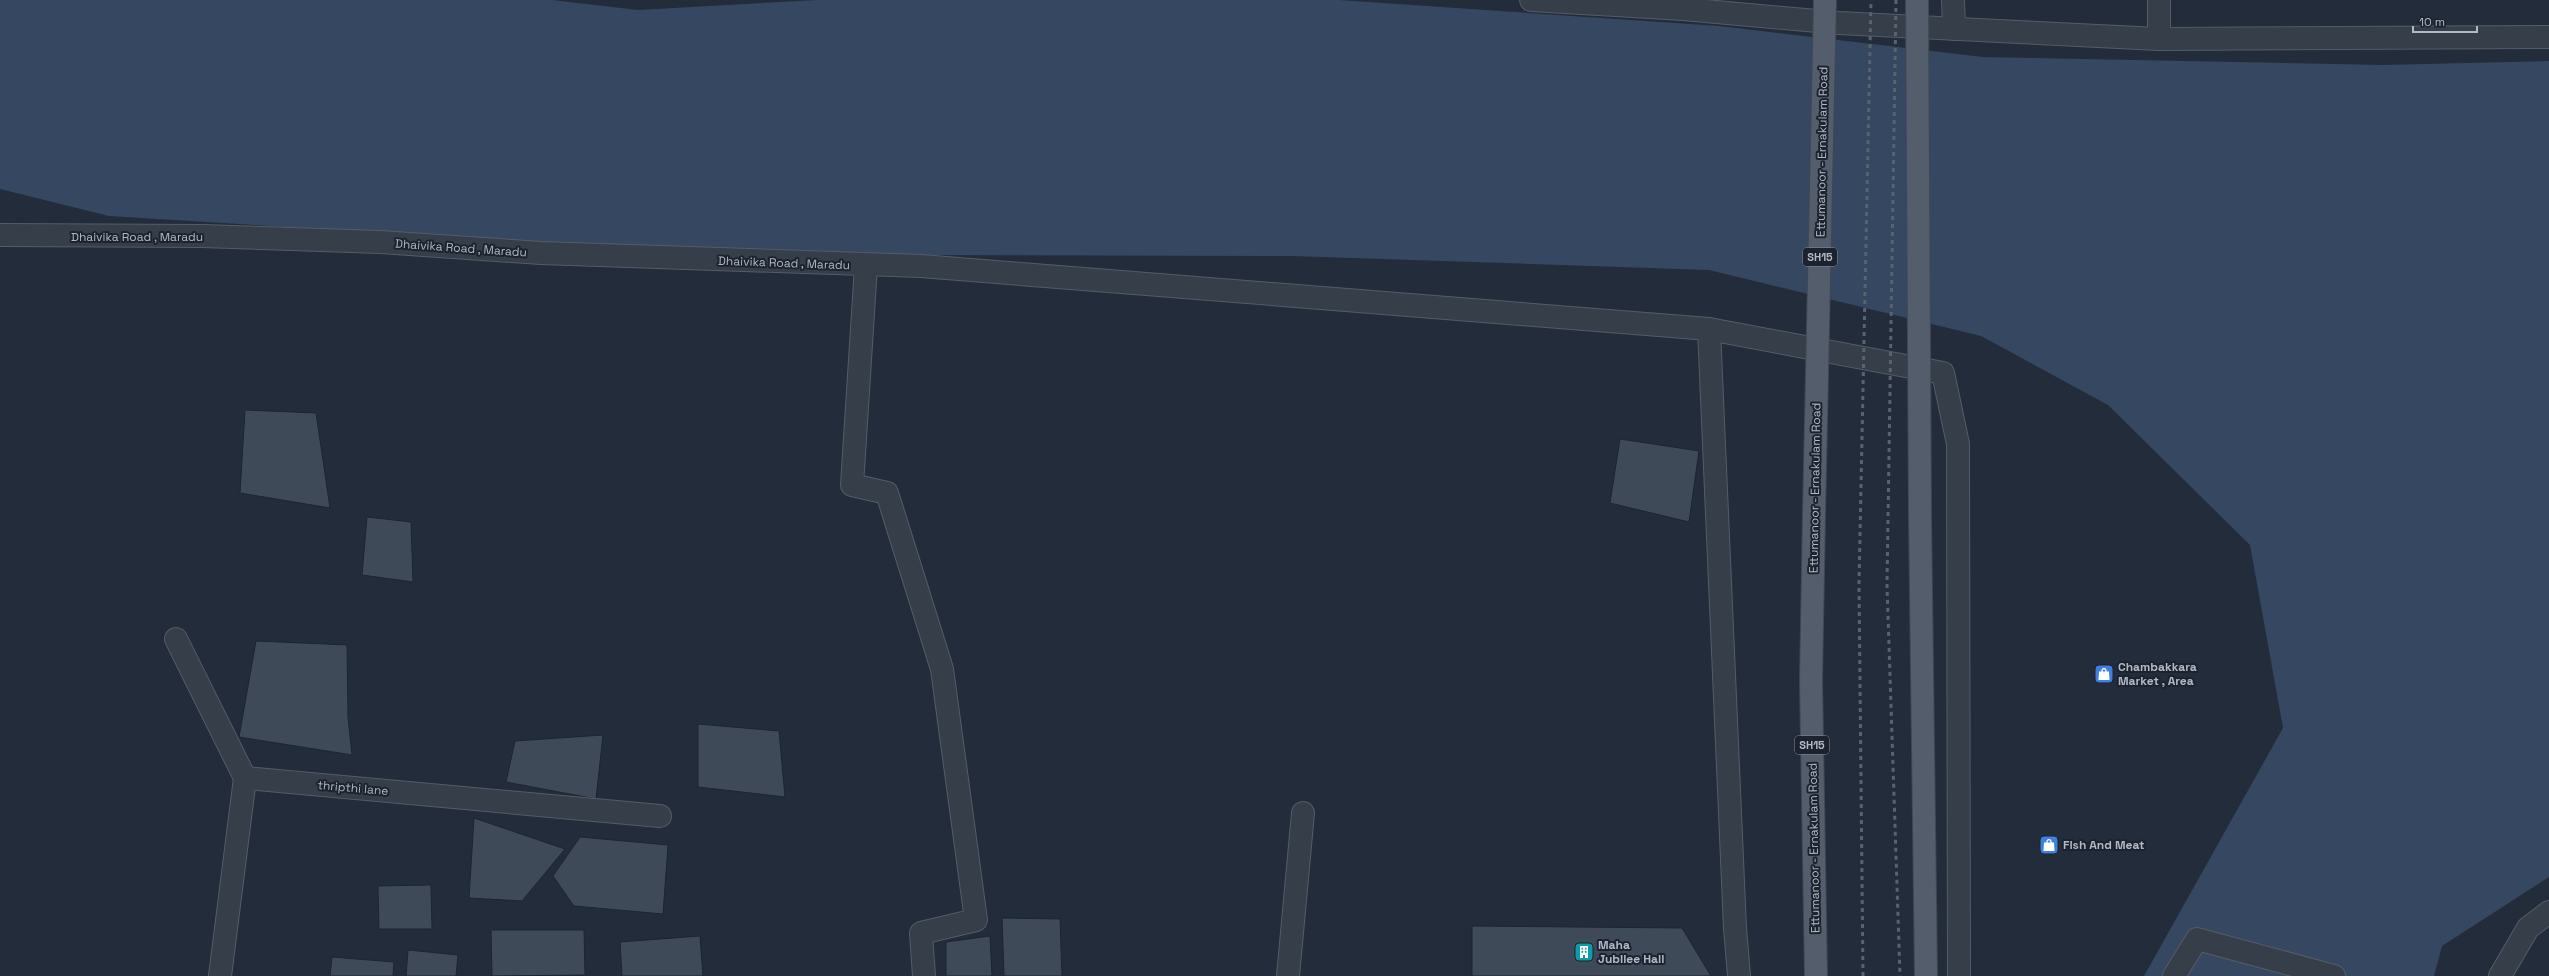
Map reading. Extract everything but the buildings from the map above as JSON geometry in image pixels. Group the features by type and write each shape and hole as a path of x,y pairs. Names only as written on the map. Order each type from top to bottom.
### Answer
{"main road":[{"name":"Ettumanoor - Ernakulam Road","path":"1816,976 1811,680 1825,0"},
{"path":"1917,0 1920,515 1926,976"}],"street":[{"path":"1531,0 1682,4 1839,23 2159,39 2549,37"},
{"path":"1953,0 1954,29"},
{"path":"2159,0 2159,39"},
{"name":"Dhaivika Road , Maradu","path":"0,235 202,236 380,242 541,253 866,266 921,266 1709,329 1943,373 1958,444 1959,976"},
{"path":"866,266 852,485 887,493 942,668 976,920 921,933 924,976"},
{"path":"1709,329 1735,928 1739,976"},
{"path":"176,639 245,778 220,976"},
{"name":"thripthi lane","path":"245,778 660,816"},
{"path":"1288,976 1303,813"},
{"path":"2500,976 2528,928 2549,912"},
{"path":"2174,976 2197,939 2334,976"}],"water":[{"path":"0,0 552,0 638,10 817,0 1339,0 1719,26 1983,57 2382,65 2549,61 2549,877 2442,946 2434,976 2144,976 2283,728 2250,545 2108,405 1981,336 1709,270 1291,256 902,255 577,245 109,216 0,189"}],"railway":[{"path":"1863,976 1859,584 1871,0"},
{"path":"1896,0 1887,585 1900,976"}],"place":[{"name":"Chambakkara Market , Area","path":"2104,674"},
{"name":"Fish And Meat","path":"2049,845"},
{"name":"Maha Jubilee Hall","path":"1584,952"}]}
